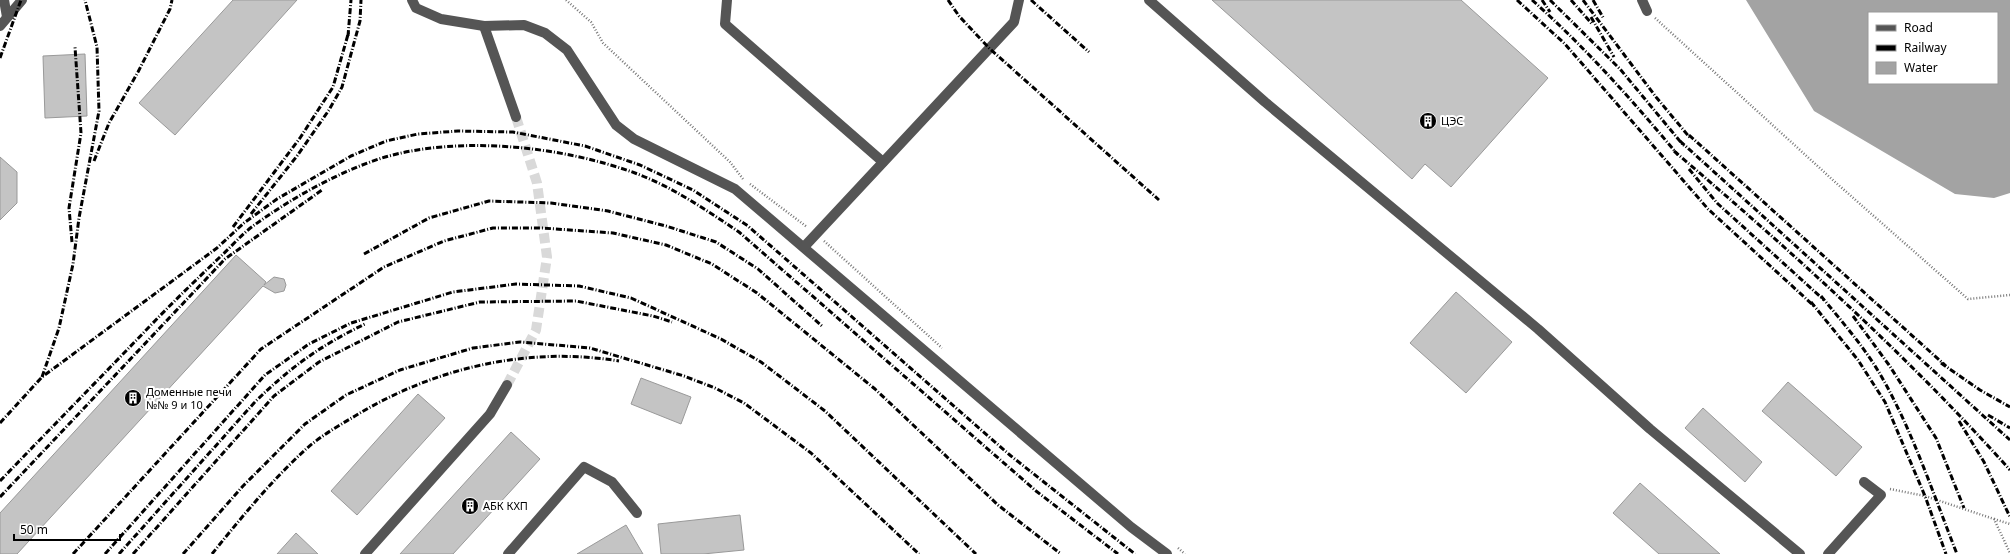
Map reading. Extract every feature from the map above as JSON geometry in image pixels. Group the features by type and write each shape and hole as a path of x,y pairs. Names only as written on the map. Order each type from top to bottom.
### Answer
{"lane":[{"path":"4,0 7,17"},
{"path":"0,26 22,0"},
{"path":"412,0 416,8 441,19 484,26 524,25 545,33 567,50 616,126 634,139 735,189 1131,527 1167,554"},
{"path":"727,0 725,24 883,162"},
{"path":"804,247 1014,22 1019,0"},
{"path":"1149,0 1265,102 1538,329 1650,429 1800,554"},
{"path":"1642,0 1647,11"},
{"path":"484,26 516,117"},
{"path":"365,554 490,414 507,385"},
{"path":"508,554 584,466 612,482 637,513"},
{"path":"1828,554 1881,495 1864,482"}],"path":[{"path":"566,0 590,22 603,43 730,162 742,178 816,234 944,350"},
{"path":"1647,11 1834,181 1968,299 2010,295"},
{"path":"1881,495 1888,489 1925,496 2010,524"},
{"path":"1994,519 2010,553"},
{"path":"1173,545 1185,554"}],"water":[{"path":"1746,0 2010,0 2010,193 1994,198 1955,194 1814,111"}],"building":[{"path":"233,0 297,0 175,135 139,103"},
{"name":"ЦЭС","path":"1212,0 1461,0 1548,78 1451,187 1425,164 1412,179"},
{"path":"85,54 87,116 45,118 43,56"},
{"path":"0,157 17,172 17,203 0,220"},
{"name":"Доменные печи №№ 9 и 10","path":"236,255 266,282 264,285 274,277 284,279 286,285 284,291 275,293 263,286 17,554 0,554 0,513"},
{"path":"1456,292 1512,342 1466,393 1410,343"},
{"path":"641,378 691,397 681,424 631,404"},
{"path":"1788,382 1862,447 1836,476 1762,411"},
{"path":"418,394 445,418 357,515 331,491"},
{"path":"1703,408 1762,462 1745,482 1685,428"},
{"name":"АБК КХП","path":"511,432 540,459 453,554 400,554"},
{"path":"1640,483 1720,554 1659,554 1613,513"},
{"path":"740,515 744,550 703,554 661,554 658,524"},
{"path":"626,525 643,554 577,554"},
{"path":"296,533 318,554 277,554"}],"tunnel":[{"path":"507,385 536,330 547,257 537,183 516,117"}],"railway":[{"path":"0,58 21,0"},
{"path":"42,377 59,328 73,264 79,218 99,111 97,47 85,0"},
{"path":"94,161 109,123 138,72 170,9 172,0"},
{"path":"348,36 351,0"},
{"path":"251,214 297,156 329,110 342,87 360,21 361,0"},
{"path":"948,0 959,16 989,48 1159,200"},
{"path":"1031,0 1089,52"},
{"path":"1517,0 1565,44 1708,209 1814,306"},
{"path":"1532,0 1571,36 1608,75 1678,155"},
{"path":"1542,0 1550,12"},
{"path":"1550,0 1620,69 1684,146"},
{"path":"1571,0 1592,24"},
{"path":"1583,0 1656,97 1691,139"},
{"path":"1593,0 1604,19"},
{"path":"1591,17 1614,57"},
{"path":"233,227 300,138 333,87 349,31"},
{"path":"72,242 69,208 81,133 75,47"},
{"path":"0,423 42,377 217,248 244,223 277,199 351,156 386,141 418,134 458,131 513,132 585,146 640,165 693,190 748,226 1011,456 1135,554"},
{"path":"1689,135 1946,366"},
{"path":"1680,141 2010,440"},
{"path":"0,481 177,299 244,233 267,216 315,187 348,171 382,158 412,151 443,147 509,147 542,150 575,156 635,173 663,185 702,207 739,232 1036,491 1118,554"},
{"path":"1674,151 1805,266 1847,305 1971,427 2010,470"},
{"path":"1689,169 1717,203 1824,300"},
{"path":"0,497 225,259 322,190"},
{"path":"364,254 429,218 489,201 551,203 608,211 666,226 716,242 758,269 822,326"},
{"path":"73,554 261,349 384,267 444,241 493,228 542,228 613,233 666,245 712,264 757,293 875,389 998,505 1061,554"},
{"path":"105,554 265,375 309,344 351,323 453,292 516,284 579,286 631,298 721,339 761,362 825,411 976,554"},
{"path":"1821,296 1862,348 1884,381 1914,444 1957,554"},
{"path":"133,554 274,396 319,362 398,322 480,302 576,301 653,316 672,322"},
{"path":"1811,302 1858,360 1885,402 1925,496 1946,554"},
{"path":"1853,316 1889,365 1936,438 1964,508"},
{"path":"119,554 254,403 292,369 320,349 365,324"},
{"path":"183,554 243,486 305,424 346,395 400,370 473,348 520,342 590,348 684,376 715,388 744,403 811,453 919,554"},
{"path":"212,554 268,487 305,450 335,428 385,399 417,385 449,374 482,365 516,359 584,357 619,361"},
{"path":"1941,363 1980,390 2010,407"},
{"path":"1988,415 2010,428"},
{"path":"1959,421 1984,462 2010,517"}],"place":[{"name":"ЦЭС","path":"1428,121"},
{"name":"Доменные печи №№ 9 и 10","path":"133,398"},
{"name":"АБК КХП","path":"470,506"}]}
